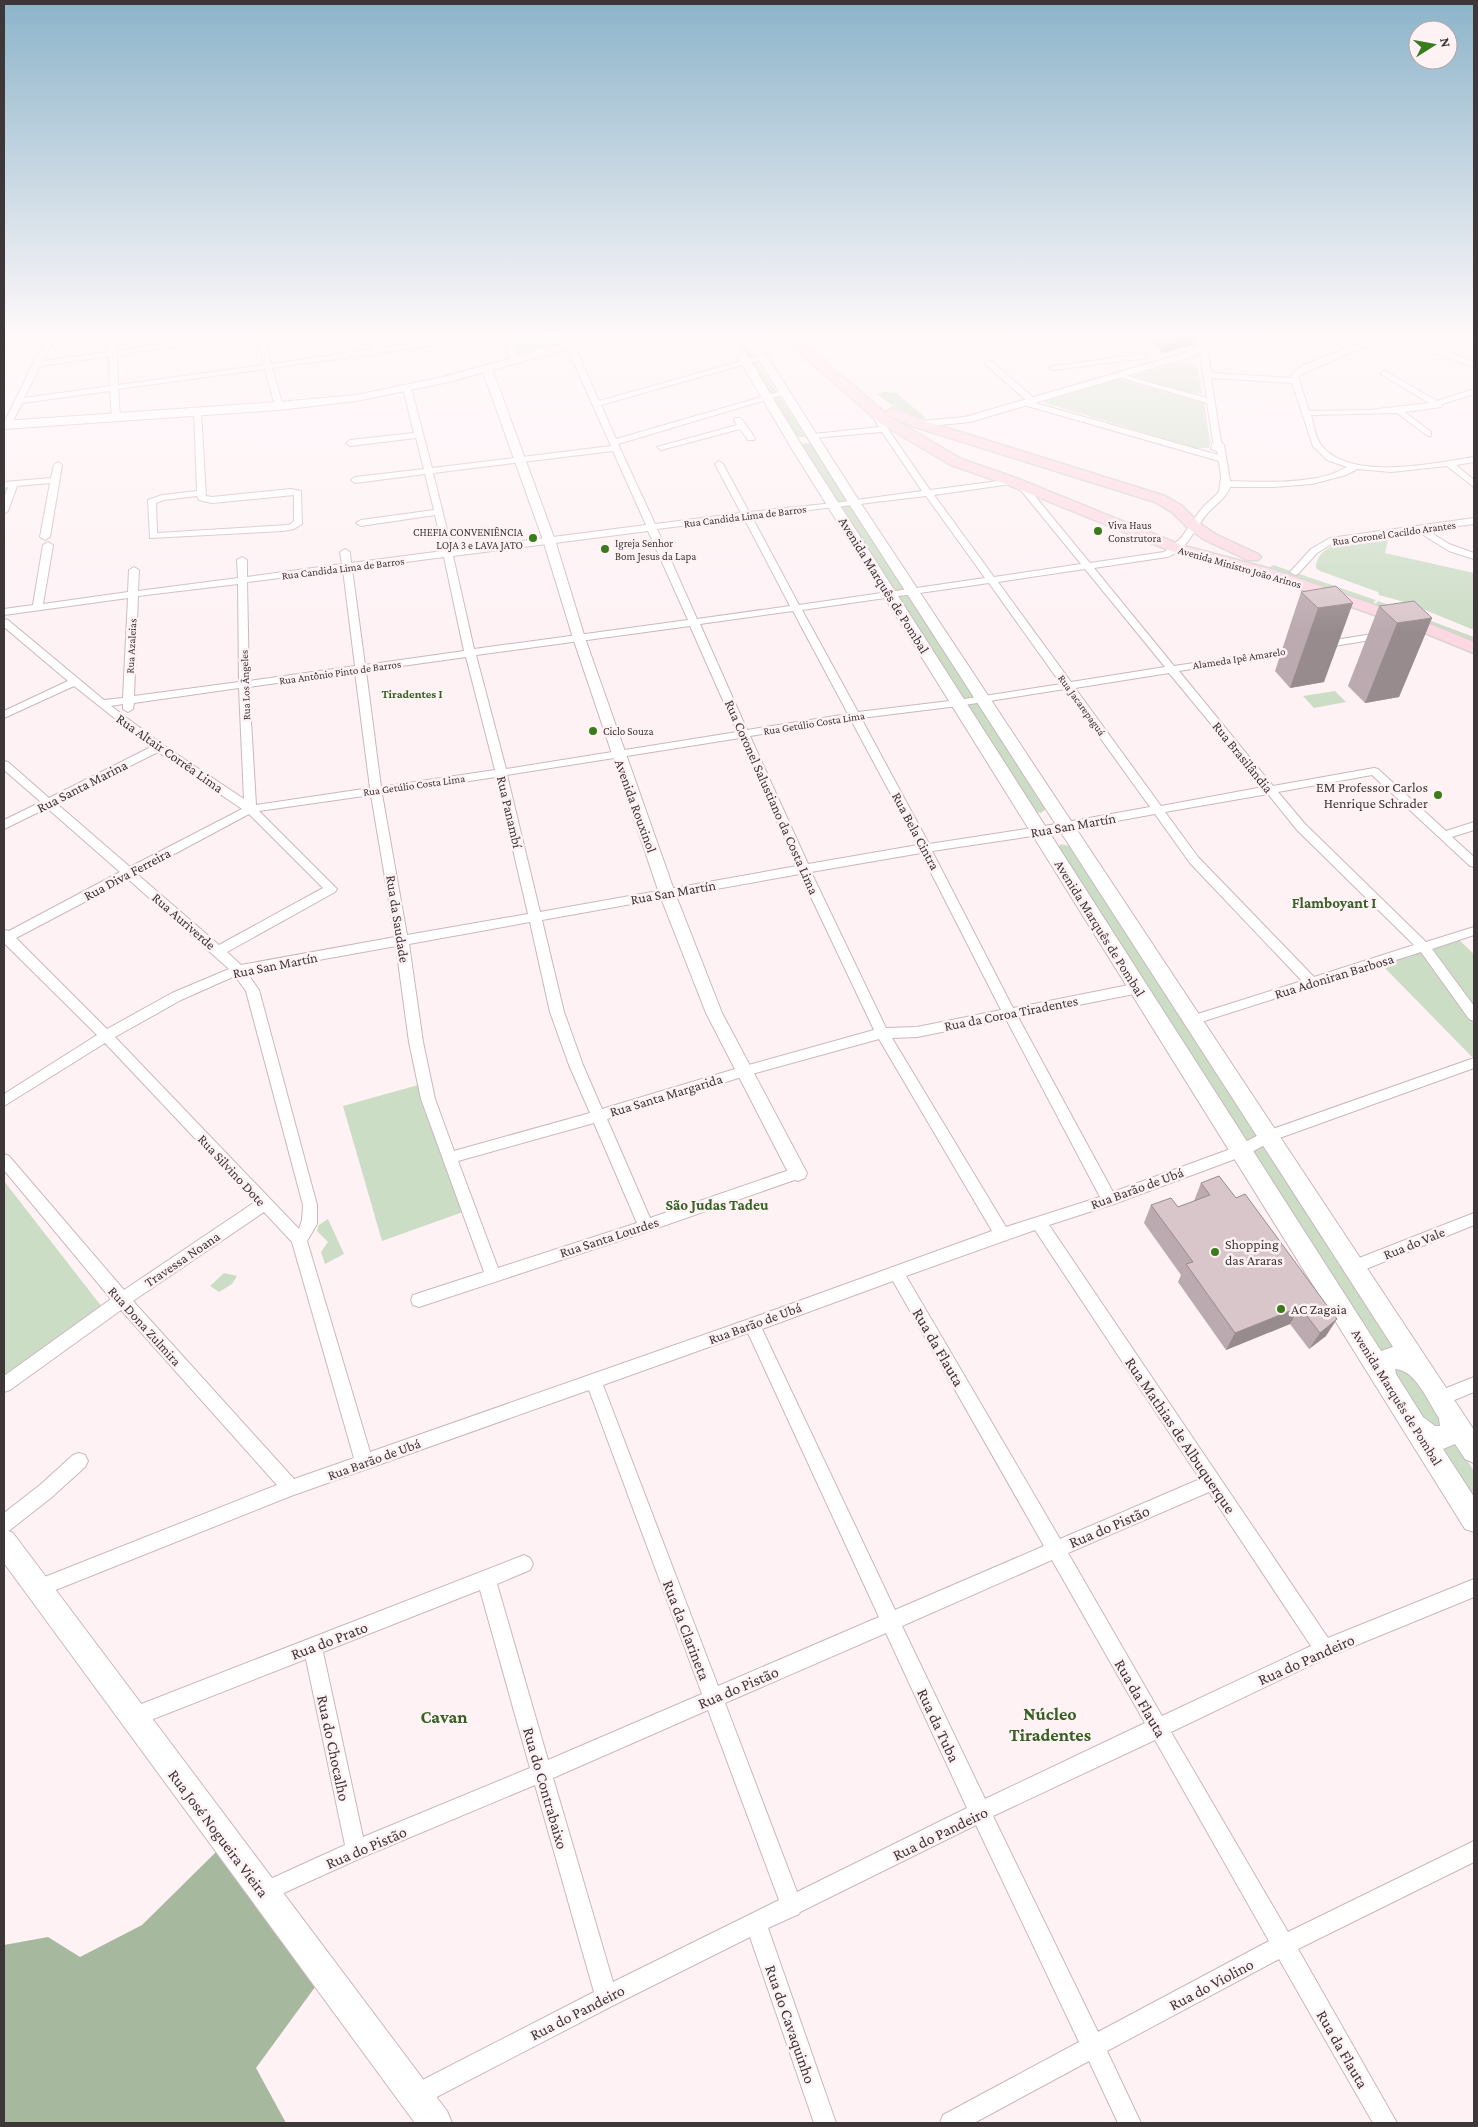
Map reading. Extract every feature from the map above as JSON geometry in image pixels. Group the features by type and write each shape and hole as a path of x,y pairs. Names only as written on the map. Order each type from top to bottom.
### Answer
{"main road":[{"name":"Avenida Marquês de Pombal","path":"790,433 1474,1520"},
{"name":"Avenida Marquês de Pombal","path":"812,433 854,502 1474,1451"},
{"name":"Avenida Ministro João Arinos","path":"906,433 956,462 1176,548 1291,576 1413,612 1474,636"},
{"path":"950,433 944,442 946,448 958,461 977,470"},
{"name":"Avenida Ministro João Arinos","path":"951,433 1160,499 1177,509 1194,526 1230,548 1291,576 1474,648"},
{"path":"946,448 951,443 960,442 996,448"},
{"path":"833,504 854,502"},
{"path":"833,504 854,502"},
{"path":"905,580 892,583 889,593 901,598 915,595"},
{"path":"950,689 966,688 973,684"},
{"path":"961,707 978,707 986,703"},
{"path":"1041,815 1065,825 1055,838 1038,829 1041,815"},
{"path":"1222,1121 1236,1121 1254,1112"},
{"path":"1245,1157 1281,1154"},
{"path":"1386,1379 1382,1372 1383,1366 1386,1360 1392,1357 1408,1359 1422,1370"},
{"path":"1413,1424 1427,1436 1444,1437 1450,1434 1453,1428 1445,1406"},
{"name":"Rua José Nogueira Vieira","path":"4,1542 435,2123"}],"street":[{"path":"198,433 202,493 202,498 212,500 291,492 298,493 299,522 291,527 283,528 153,536 151,502 162,498 202,493"},
{"name":"Avenida Rouxinol","path":"510,433 549,540 579,638 667,893 714,1013 798,1172"},
{"name":"Rua Coronel Salustiano da Costa Lima","path":"609,433 804,869 882,1033 1002,1234"},
{"path":"355,480 519,460 614,445 651,433"},
{"path":"661,447 714,433"},
{"path":"747,433 751,438"},
{"path":"814,436 838,433"},
{"name":"Rua Jacarepaguá","path":"888,433 928,494 1194,860 1311,982"},
{"path":"1134,433 1222,459"},
{"path":"915,595 1167,554 1176,548 1205,510 1223,494 1226,484 1220,445 1217,443 1216,433"},
{"path":"1313,433 1318,446 1327,454 1354,467 1400,469 1474,460"},
{"path":"350,442 419,435"},
{"name":"Rua Panambí","path":"419,435 440,512 470,654 501,772 557,1012 576,1065 646,1226"},
{"path":"1196,452 1212,450 1217,443"},
{"path":"1448,463 1474,484"},
{"name":"Rua Bela Cintra","path":"719,464 925,848 1009,1013 1109,1200"},
{"path":"37,608 58,465"},
{"path":"1226,484 1278,484 1312,480 1348,472 1354,467"},
{"path":"4,511 8,485 56,480"},
{"path":"854,502 1016,484"},
{"name":"Rua Brasilândia","path":"1016,484 1087,567 1301,828 1425,948 1474,1016"},
{"name":"Rua Candida Lima de Barros","path":"4,612 833,504"},
{"path":"361,522 440,512"},
{"name":"Rua Coronel Cacildo Arantes","path":"1291,576 1314,551 1326,543 1474,520"},
{"path":"1420,529 1441,545 1474,556"},
{"name":"Rua da Saudade","path":"345,552 376,791 402,942 416,1042 428,1099 493,1275"},
{"name":"Rua Los Ângeles","path":"242,560 244,686 250,809"},
{"name":"Rua Azaleias","path":"127,722 134,570"},
{"path":"579,638 889,593"},
{"name":"Rua Altair Corrêa Lima","path":"4,622 102,704 159,747 250,809 331,889"},
{"name":"Alameda Ipê Amarelo","path":"1171,669 1426,628"},
{"name":"Rua Antônio Pinto de Barros","path":"102,704 244,686 579,638"},
{"path":"986,703 1068,686 1171,669"},
{"path":"4,715 75,682"},
{"name":"Rua Getúlio Costa Lima","path":"250,809 618,754 854,716 961,707"},
{"name":"Rua Santa Marina","path":"4,825 159,747"},
{"name":"Rua Auriverde","path":"4,764 218,951 238,970 252,990 310,1205 311,1221 309,1229 298,1239"},
{"name":"Rua San Martín","path":"1065,825 1374,771 1445,835"},
{"name":"Rua Diva Ferreira","path":"5,937 250,809"},
{"path":"1474,826 1445,835 1474,863"},
{"name":"Rua San Martín","path":"4,1101 106,1036 181,993 238,970 402,942 535,916 1038,829"},
{"path":"218,951 331,889"},
{"name":"Rua Adoniran Barbosa","path":"1193,1020 1474,931"},
{"name":"Rua Silvino Dote","path":"5,937 106,1036 298,1239 364,1462"},
{"name":"Rua da Coroa Tiradentes","path":"882,1033 918,1032 1139,988"},
{"name":"Rua Santa Margarida","path":"450,1158 599,1116 744,1070 882,1033"},
{"name":"Rua Barão de Ubá","path":"38,1588 291,1488 752,1325 1038,1221 1245,1157 1269,1136 1474,1062"},
{"name":"Rua Dona Zulmira","path":"4,1160 122,1300 291,1488"},
{"name":"Rua Santa Lourdes","path":"419,1300 646,1226 798,1172"},
{"name":"Travessa Noana","path":"4,1385 122,1300 264,1204"},
{"name":"Rua do Vale","path":"1354,1267 1474,1219"},
{"name":"Rua Mathias de Albuquerque","path":"1038,1221 1324,1650"},
{"name":"Rua da Flauta","path":"896,1272 1386,2123"},
{"name":"Rua da Tuba","path":"752,1325 980,1812 1130,2123"},
{"name":"Rua da Clarineta","path":"593,1380 792,1907"},
{"path":"1445,1406 1474,1384"},
{"path":"4,1524 46,1491 79,1461"},
{"name":"Rua do Pistão","path":"264,1892 356,1850 541,1773 1212,1482"},
{"name":"Rua do Prato","path":"133,1717 524,1564"},
{"name":"Rua do Contrabaixo","path":"486,1579 606,1997"},
{"name":"Rua do Pandeiro","path":"415,2096 606,1997 792,1907 980,1812 1324,1650 1474,1588"},
{"name":"Rua do Chocalho","path":"313,1647 356,1850"},
{"name":"Rua do Violino","path":"951,2123 1283,1945 1474,1851"},
{"name":"Rua do Cavaquinho","path":"756,1924 826,2123"}],"green space":[{"path":"794,433 804,433 806,437 796,437"},
{"path":"1146,433 1209,433 1209,448 1195,448"},
{"path":"810,443 1046,809 1041,813 1033,811 800,444"},
{"path":"1389,536 1385,553 1474,573 1474,630 1408,603 1379,595 1378,592 1316,568 1319,558 1334,545"},
{"path":"1273,565 1376,600 1370,607 1266,571"},
{"path":"1378,601 1474,637 1474,648 1372,608"},
{"path":"1335,691 1346,702 1314,708 1303,696"},
{"path":"1061,844 1069,846 1474,1471 1474,1508 1057,848"},
{"path":"1457,938 1474,954 1474,1056 1472,1057 1380,963"},
{"path":"418,1085 463,1212 382,1241 343,1106"},
{"path":"4,1181 102,1307 4,1375"},
{"path":"328,1219 344,1254 325,1264 321,1252 328,1242 317,1231 319,1225"},
{"path":"224,1273 237,1276 232,1284 219,1292 210,1286"},
{"path":"216,1852 318,1983 256,2068 286,2123 4,2123 4,1945 48,1937 80,1957 142,1925"}],"building":[{"path":"1336,586 1353,603 1318,608 1301,592"},
{"path":"1414,601 1432,618 1397,623 1379,606"},
{"name":"Shopping das Araras","path":"1219,1176 1236,1198 1245,1194 1337,1319 1320,1333 1300,1307 1235,1333 1186,1264 1193,1262 1151,1205 1171,1198 1178,1207 1210,1195 1201,1183"}],"place":[{"name":"Viva Haus Construtora","path":"1098,531"},
{"name":"CHEFIA CONVENIÊNCIA LOJA 3 e LAVA JATO","path":"533,538"},
{"name":"Igreja Senhor Bom Jesus da Lapa","path":"605,549"},
{"name":"Ciclo Souza","path":"593,731"},
{"name":"EM Professor Carlos Henrique Schrader","path":"1438,795"},
{"name":"Shopping das Araras","path":"1215,1252"},
{"name":"AC Zagaia","path":"1281,1309"}],"district":[{"name":"Tiradentes I","path":"412,694"},
{"name":"Flamboyant I","path":"1334,903"},
{"name":"São Judas Tadeu","path":"717,1205"},
{"name":"Cavan","path":"444,1717"},
{"name":"Núcleo Tiradentes","path":"1050,1724"}]}
